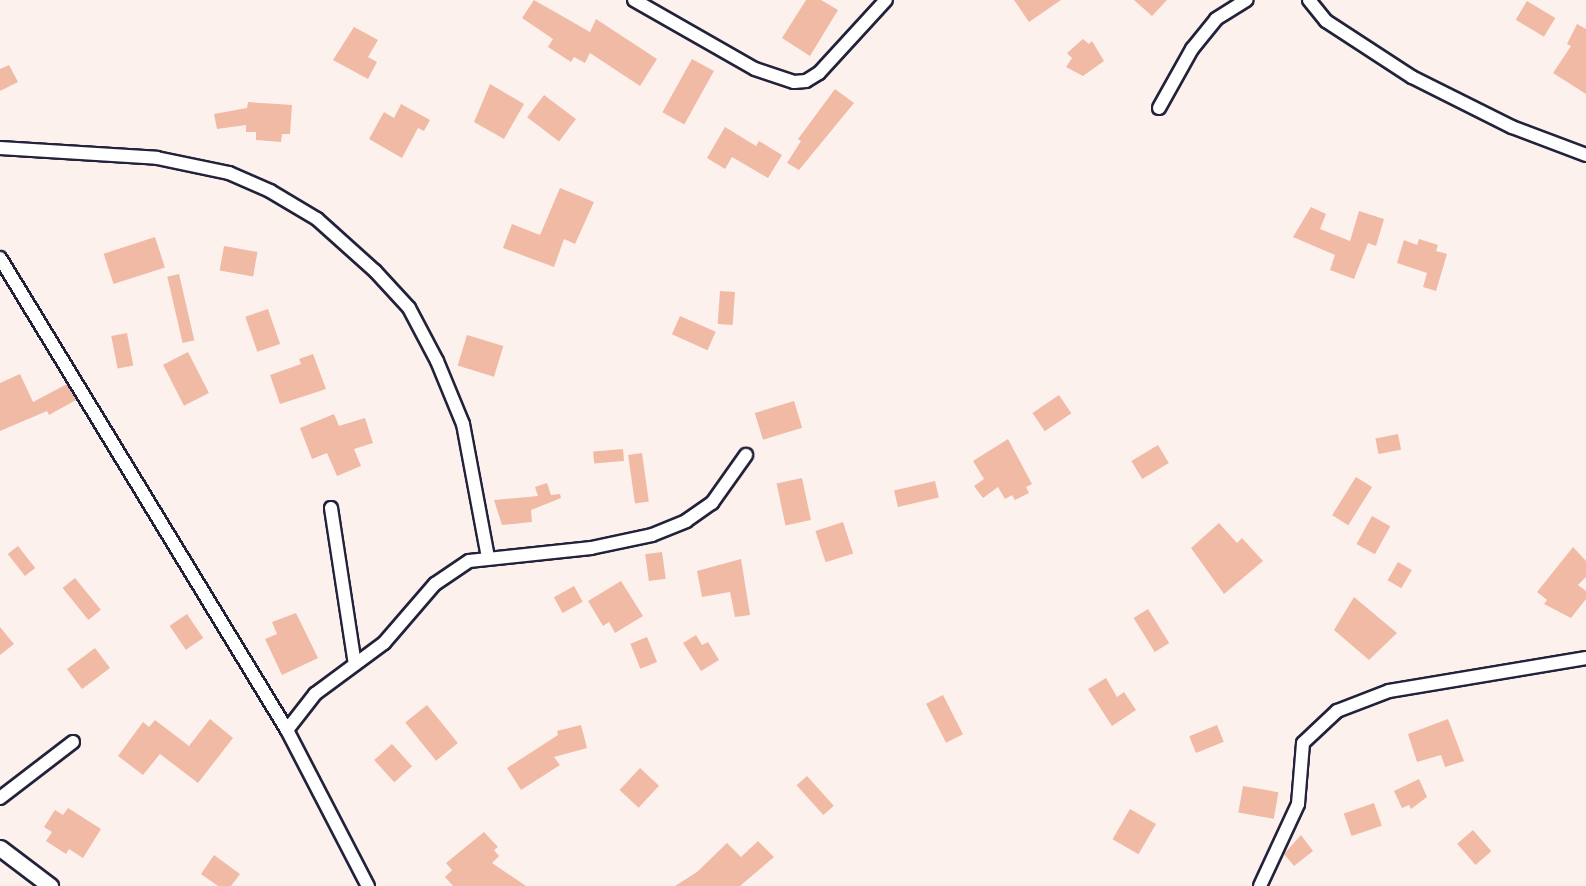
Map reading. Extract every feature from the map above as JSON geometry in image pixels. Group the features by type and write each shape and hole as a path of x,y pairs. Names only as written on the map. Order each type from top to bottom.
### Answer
{"street":[{"path":"634,0 755,69 794,82 806,81 819,73 886,0"},
{"path":"1159,108 1192,49 1210,27 1246,0"},
{"path":"1309,0 1326,21 1412,77 1512,127 1586,155"},
{"path":"0,148 157,158 229,173 270,190 317,219 375,271 409,308 437,361 463,424 488,558"},
{"path":"0,258 287,730 368,886"},
{"path":"287,730 315,694 384,643 447,574 469,561 591,548 652,535 686,521 712,503 747,455"},
{"path":"331,508 355,664"},
{"path":"1260,886 1298,804 1303,743 1337,711 1389,691 1586,658"},
{"path":"0,798 73,742"},
{"path":"0,848 50,886"}],"building":[{"path":"534,0 590,32 596,19 657,59 640,86 590,53 585,63 574,57 571,62 548,47 553,39 522,18"},
{"path":"806,0 821,0 838,10 810,56 782,38"},
{"path":"1014,0 1061,0 1029,22"},
{"path":"1134,0 1167,0 1152,16"},
{"path":"1527,1 1555,18 1544,37 1516,20"},
{"path":"1577,24 1586,29 1586,94 1553,73 1571,46 1567,44"},
{"path":"354,27 378,40 368,57 377,62 368,79 333,60"},
{"path":"1083,39 1089,44 1092,41 1104,61 1083,76 1066,67 1072,58 1067,53"},
{"path":"692,59 714,71 684,124 662,112"},
{"path":"9,65 18,82 0,91 0,69"},
{"path":"490,84 524,104 504,139 474,122"},
{"path":"835,89 854,103 799,170 787,163 801,141 798,139"},
{"path":"544,95 576,119 559,141 527,117"},
{"path":"248,102 292,105 290,134 282,134 281,142 256,140 256,132 246,132 246,125 217,129 214,114 247,108"},
{"path":"401,104 430,120 424,131 418,128 402,158 369,139 384,112 394,118"},
{"path":"725,127 756,146 759,141 782,155 768,178 732,157 725,169 707,158"},
{"path":"560,188 594,202 575,244 564,239 554,267 503,248 512,224 540,235"},
{"path":"1311,207 1326,214 1320,229 1350,241 1359,211 1384,219 1376,246 1368,243 1354,279 1330,270 1335,255 1293,237"},
{"path":"155,237 165,267 114,284 104,254"},
{"path":"1419,239 1438,245 1436,251 1447,254 1436,291 1423,287 1427,273 1397,263 1404,240 1417,245"},
{"path":"224,246 257,252 253,277 220,271"},
{"path":"179,274 194,340 183,343 167,277"},
{"path":"720,291 735,292 733,325 718,324"},
{"path":"268,309 280,344 257,352 245,317"},
{"path":"680,316 716,332 707,350 672,334"},
{"path":"127,333 133,365 118,368 111,336"},
{"path":"467,335 503,346 494,377 458,366"},
{"path":"188,352 209,393 184,406 163,365"},
{"path":"313,354 326,389 280,404 270,375 301,364 299,359"},
{"path":"20,374 33,402 67,384 76,400 49,415 47,411 0,431 0,383"},
{"path":"1059,395 1071,413 1045,431 1032,413"},
{"path":"794,401 802,428 763,440 755,413"},
{"path":"334,414 339,426 365,418 373,443 354,449 361,466 337,476 327,453 312,459 300,428"},
{"path":"1398,434 1401,450 1378,454 1375,438"},
{"path":"1008,439 1032,484 1026,487 1029,493 1015,500 1012,495 1005,499 998,487 983,498 974,486 984,479 973,461"},
{"path":"1158,445 1169,463 1142,479 1131,461"},
{"path":"623,449 624,461 594,464 593,452"},
{"path":"642,453 649,502 635,503 628,455"},
{"path":"1356,477 1372,487 1348,525 1332,515"},
{"path":"802,478 811,520 786,525 777,483"},
{"path":"935,481 939,498 898,507 894,490"},
{"path":"547,483 551,495 560,494 561,498 531,510 532,522 502,525 494,500 538,496 535,487"},
{"path":"1372,516 1390,526 1375,554 1356,544"},
{"path":"843,522 853,553 826,562 815,531"},
{"path":"1219,523 1237,543 1242,538 1263,561 1224,594 1191,548"},
{"path":"18,546 35,568 25,576 8,554"},
{"path":"1573,547 1586,561 1586,577 1578,585 1586,591 1586,599 1571,618 1544,604 1547,600 1537,592"},
{"path":"662,552 666,579 649,581 645,554"},
{"path":"741,559 750,615 735,617 730,592 702,597 697,571"},
{"path":"1398,562 1412,570 1401,588 1388,580"},
{"path":"75,578 101,610 88,620 63,588"},
{"path":"621,581 643,616 615,633 609,622 603,626 588,601"},
{"path":"574,586 583,602 563,613 554,597"},
{"path":"1354,597 1397,633 1369,660 1334,630"},
{"path":"1148,609 1169,643 1155,652 1134,618"},
{"path":"296,613 318,658 282,675 265,639 277,634 272,622"},
{"path":"187,614 203,638 186,650 170,626"},
{"path":"0,627 14,644 0,655"},
{"path":"696,635 702,645 708,642 719,660 701,671 683,643"},
{"path":"647,637 657,662 640,669 630,644"},
{"path":"95,648 110,668 82,689 67,669"},
{"path":"1106,678 1117,697 1124,692 1136,710 1112,726 1088,689"},
{"path":"943,695 963,734 946,743 926,704"},
{"path":"427,705 458,743 436,761 405,723"},
{"path":"210,719 233,738 198,783 160,754 143,775 118,756 143,722 149,727 155,720 189,746"},
{"path":"1448,719 1464,761 1445,767 1441,755 1417,762 1408,734"},
{"path":"581,725 587,748 554,757 560,765 521,790 507,768 558,735 557,731"},
{"path":"1217,725 1224,742 1196,753 1189,736"},
{"path":"392,744 412,766 394,782 374,760"},
{"path":"640,768 659,786 639,808 620,790"},
{"path":"807,776 834,806 823,815 797,785"},
{"path":"1419,779 1427,797 1411,809 1409,805 1402,808 1394,791"},
{"path":"1243,786 1278,792 1274,819 1238,813"},
{"path":"1374,803 1382,826 1352,836 1344,813"},
{"path":"68,808 101,829 83,858 69,849 66,854 46,841 52,832 44,827 55,810 63,815"},
{"path":"1130,809 1156,824 1138,854 1112,839"},
{"path":"1473,830 1491,851 1476,865 1457,844"},
{"path":"484,832 498,847 494,850 499,856 492,863 526,886 453,886 445,877 452,870 446,863"},
{"path":"1301,835 1313,851 1294,866 1284,854"},
{"path":"758,841 774,857 740,886 675,886 697,872 727,843 741,857"},
{"path":"214,855 240,874 231,886 218,886 201,874"}]}
